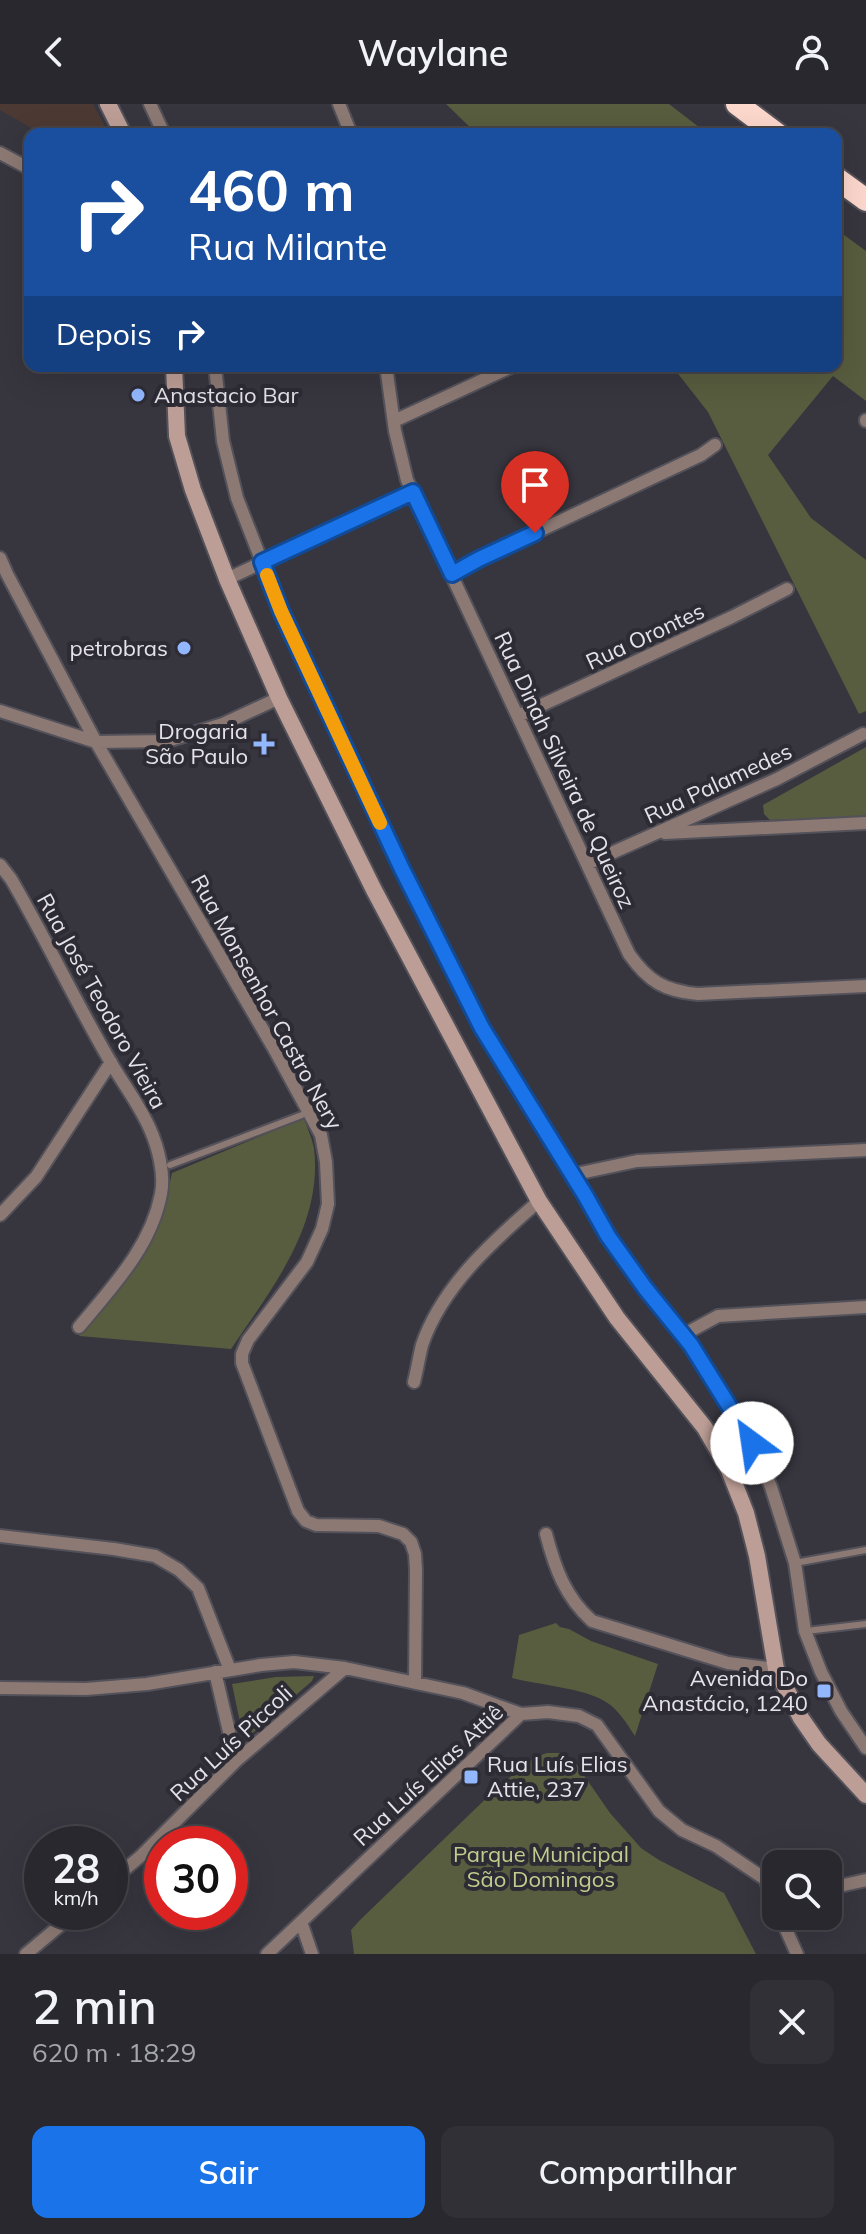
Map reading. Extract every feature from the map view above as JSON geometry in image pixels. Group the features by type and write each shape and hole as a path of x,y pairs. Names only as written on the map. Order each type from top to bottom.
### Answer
{"highway":[{"path":"737,104 769,128"},
{"path":"842,182 866,200"}],"main road":[{"path":"108,104 120,128"},
{"path":"174,372 177,436 193,490 227,579 279,698 374,890 539,1201 617,1318 705,1428 729,1470 746,1513 757,1556 776,1669 801,1718 819,1744 866,1795"}],"street":[{"path":"150,104 161,128"},
{"path":"339,104 349,128"},
{"path":"0,153 24,166"},
{"path":"216,372 223,441 237,498 288,625 416,898 465,997 504,1066 608,1236 683,1335 752,1443 771,1487 795,1563 805,1631 841,1711 866,1748"},
{"name":"Rua Dinah Silveira de Queiroz","path":"387,372 407,480 629,954 643,974 682,993 698,994 866,986"},
{"path":"394,421 500,372"},
{"path":"452,574 701,455 715,445"},
{"path":"227,579 413,492"},
{"name":"Rua Monsenhor Castro Nery","path":"0,558 96,742 321,1135 328,1204 322,1229 307,1262 248,1340 242,1354 244,1371 298,1511 306,1521 316,1525 379,1526 403,1534 411,1542 416,1570 415,1683"},
{"name":"Rua Orontes","path":"518,716 787,589"},
{"path":"0,711 96,742 167,741 223,724 279,698"},
{"name":"Rua Palamedes","path":"587,864 777,779 863,734"},
{"path":"660,833 866,823"},
{"name":"Rua José Teodoro Vieira","path":"0,865 24,900 111,1062 139,1105 157,1152 162,1192 150,1231 121,1276 79,1327"},
{"path":"0,1215 36,1177 111,1062"},
{"path":"571,1175 637,1161 866,1150"},
{"path":"414,1382 423,1343 457,1283 494,1240 539,1201"},
{"path":"683,1335 718,1316 866,1307"},
{"path":"546,1534 556,1570 567,1593 592,1621 728,1663 776,1669"},
{"path":"0,1536 155,1556 179,1570 198,1588 230,1670"},
{"path":"0,1688 86,1689 147,1684 294,1662 345,1668 463,1693 521,1714"},
{"name":"Rua Luís Piccoli","path":"128,1867 236,1761 345,1668"},
{"path":"215,1672 236,1761"},
{"name":"Rua Luís Elias Attiê","path":"267,1954 521,1714 548,1712 579,1716 597,1725 659,1811 682,1830 716,1846 762,1874"},
{"path":"842,1885 866,1880"},
{"path":"301,1922 312,1954"},
{"path":"26,1954 55,1930"},
{"path":"786,1930 797,1954"}],"lane":[{"path":"170,1165 302,1115"},
{"path":"795,1563 866,1550"},
{"path":"805,1631 866,1624"}],"shaded area":[{"path":"0,104 93,104 106,128 32,128 0,110"}],"green space":[{"path":"446,104 669,104 700,128 471,128"},
{"path":"842,233 866,251 866,401 833,376 768,455 811,518 866,560 866,711 859,714 708,412 677,372 842,372"},
{"path":"866,747 866,816 770,820 764,814 763,805"},
{"path":"304,1118 314,1148 315,1177 303,1230 278,1279 231,1349 79,1336 150,1242 162,1219 172,1173"},
{"path":"556,1623 591,1641 658,1664 635,1736 622,1717 597,1697 512,1678 519,1635"},
{"path":"314,1676 248,1737 242,1732 232,1684 276,1677"},
{"name":"Parque Municipal São Domingos","path":"560,1753 574,1761 610,1813 641,1848 724,1893 756,1954 354,1954 351,1930 360,1920 499,1786 535,1757"}],"slow traffic":[{"path":"267,575 380,823"}],"place":[{"name":"Anastacio Bar","path":"138,395"},
{"name":"petrobras","path":"184,648"},
{"name":"Drogaria São Paulo","path":"264,744"},
{"name":"Avenida Do Anastácio, 1240","path":"824,1691"},
{"name":"Rua Luís Elias Attie, 237","path":"471,1777"}],"route":[{"path":"535,533 452,574 413,492 262,562 281,611 402,869 482,1028 608,1236 691,1345 752,1443"}]}
